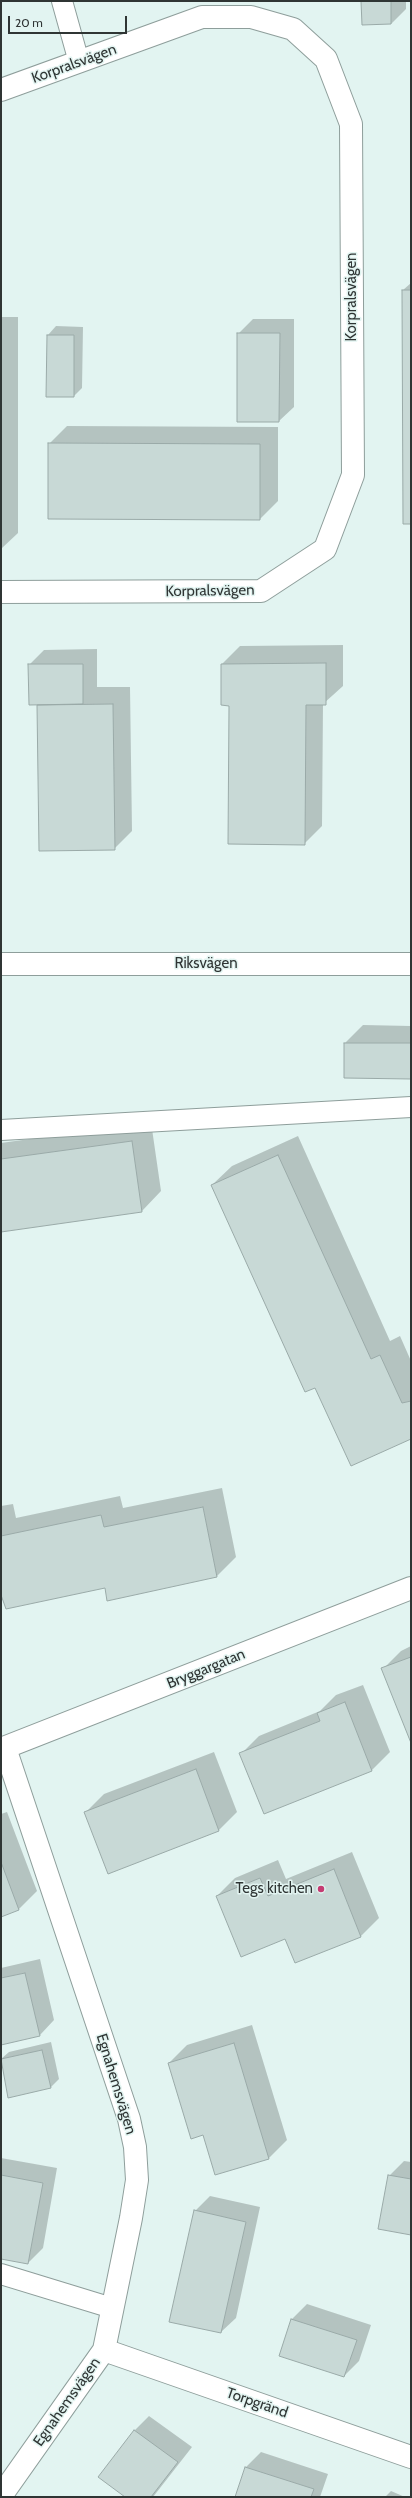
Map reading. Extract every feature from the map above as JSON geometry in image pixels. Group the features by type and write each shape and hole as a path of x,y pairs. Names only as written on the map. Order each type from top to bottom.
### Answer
{"street":[{"name":"Korpralsvägen","path":"1,90 202,17 251,17 292,29 326,59 351,124 353,475 325,550 261,591 1,592"},
{"name":"Riksvägen","path":"1,964 411,964"},
{"name":"Bryggargatan","path":"3,1749 411,1588"},
{"name":"Egnahemsvägen","path":"1,2496 104,2350 137,2180 135,2147 129,2119 3,1749"},
{"name":"Torpgränd","path":"104,2350 411,2457"}],"lane":[{"path":"62,1 79,62"},
{"path":"1,1130 411,1107"},
{"path":"1,2274 112,2308"}],"building":[{"path":"361,1 391,1 391,24 362,25"},
{"path":"402,290 411,290 411,524 403,524"},
{"path":"237,333 280,333 279,422 237,422"},
{"path":"47,335 74,335 74,397 46,397"},
{"path":"48,443 260,444 260,520 48,519"},
{"path":"326,663 326,705 306,705 305,845 228,844 229,706 221,705 221,664"},
{"path":"28,664 83,664 83,704 29,705"},
{"path":"113,704 115,850 39,851 37,705"},
{"path":"344,1043 411,1043 411,1079 344,1078"},
{"path":"132,1141 142,1212 1,1232 1,1159"},
{"path":"278,1155 371,1359 380,1355 402,1403 411,1401 411,1439 351,1466 315,1388 305,1392 211,1185"},
{"path":"203,1507 217,1577 107,1601 105,1588 6,1609 1,1595 1,1536 101,1515 104,1527"},
{"path":"411,1657 411,1743 381,1668"},
{"path":"345,1702 372,1771 264,1814 239,1753 320,1721 317,1713"},
{"path":"196,1769 219,1831 108,1874 84,1812"},
{"path":"1,1862 19,1910 1,1917"},
{"path":"334,1869 361,1937 295,1963 285,1939 241,1957 216,1896 260,1878 268,1896"},
{"path":"25,1973 40,2036 1,2045 1,1978"},
{"path":"234,2043 269,2159 215,2175 203,2135 191,2139 168,2063"},
{"path":"42,2050 51,2088 8,2098 1,2059"},
{"path":"1,2175 43,2183 28,2264 1,2259"},
{"path":"388,2175 411,2179 411,2235 378,2229"},
{"path":"194,2210 246,2222 221,2333 169,2322"},
{"path":"291,2319 357,2340 344,2377 279,2356"},
{"path":"134,2430 178,2462 151,2497 125,2497 98,2477"},
{"path":"245,2467 314,2489 311,2497 235,2497"}],"place":[{"name":"Tegs kitchen","path":"321,1889"}]}
